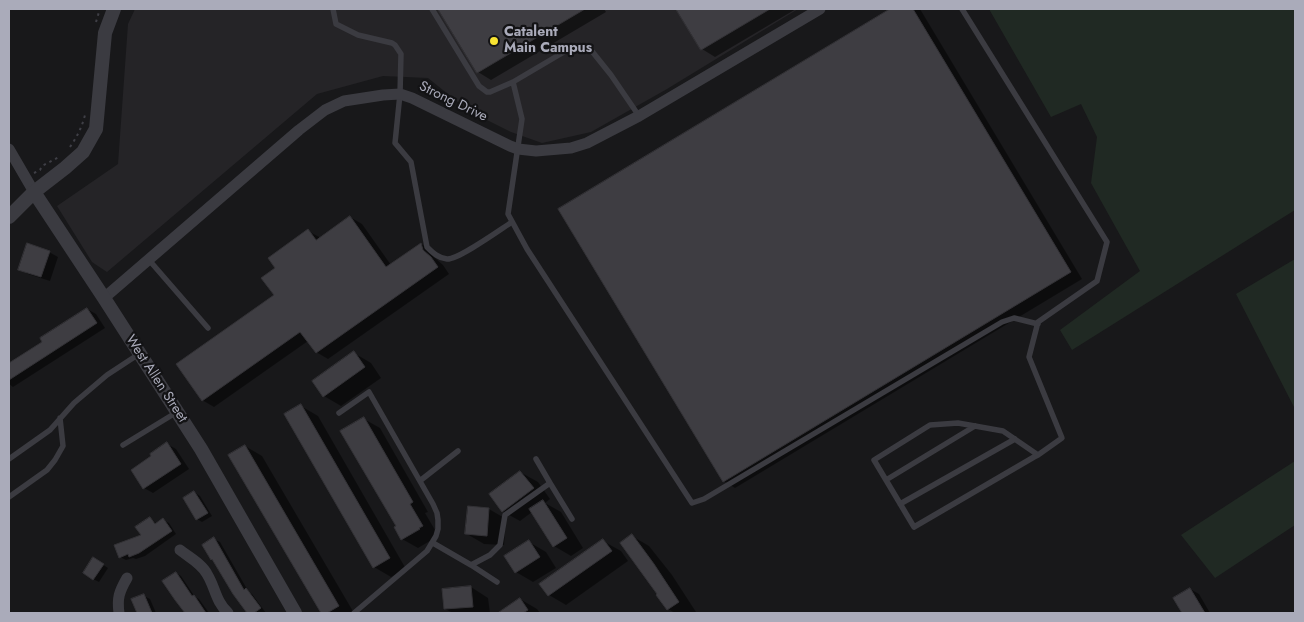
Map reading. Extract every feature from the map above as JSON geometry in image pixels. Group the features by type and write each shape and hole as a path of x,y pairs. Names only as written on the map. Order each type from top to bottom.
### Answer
{"street":[{"path":"9,217 34,192 83,152 96,130 105,33 114,9"},
{"name":"Strong Drive","path":"104,298 299,130 325,110 339,103 354,99 400,94 518,149 536,151 571,148 587,143 639,116 820,9"},
{"name":"West Allen Street","path":"9,149 34,192 201,449 295,613"},
{"path":"180,550 207,573 218,602 228,613"},
{"path":"119,613 119,592 126,578"}],"lane":[{"path":"333,9 336,24 358,35 392,43 401,54 400,94 395,143 411,162 427,247 436,256 449,260 512,222"},
{"path":"432,9 479,86 484,91 490,92 513,82 569,49 581,46 591,50 639,116"},
{"path":"962,9 1107,242 1097,281 1038,322 1030,358 1062,438 1038,455 914,527 874,460 930,425 958,423 1003,431 1038,455"},
{"path":"513,82 522,119 508,214 532,257 692,503 704,500 1002,322 1014,318 1038,324"},
{"path":"149,260 208,328"},
{"path":"9,459 50,430 74,403 107,375 140,354"},
{"path":"339,413 369,392 421,480 437,513 438,520 438,529 433,543 426,551 354,613"},
{"path":"124,445 177,412"},
{"path":"9,497 47,470 55,460 63,446 60,418"},
{"path":"886,480 975,426"},
{"path":"900,504 1015,439"},
{"path":"421,480 458,451"},
{"path":"536,459 572,519"},
{"path":"471,565 490,555 500,545 506,515 550,484"},
{"path":"433,543 497,582"}],"path":[{"path":"94,28 101,9"},
{"path":"66,152 75,140 82,125 86,108"},
{"path":"26,178 59,156"}],"shaded area":[{"path":"135,9 798,9 667,89 591,132 542,143 511,132 469,111 428,78 383,76 317,94 107,272 92,262 57,206 118,164 128,24"},
{"path":"989,9 1295,9 1295,210 1072,350 1060,330 1140,271 1091,183 1097,137 1081,104 1051,117"},
{"path":"1295,259 1295,409 1236,294"},
{"path":"1295,461 1295,525 1215,578 1181,535"}],"building":[{"name":"Catalent Main Campus","path":"438,9 585,9 477,73"},
{"path":"676,9 770,9 701,50"},
{"path":"890,9 913,9 1071,272 723,482 558,209"},
{"path":"350,216 386,267 421,243 423,250 438,267 316,353 300,332 202,401 176,364 274,295 261,278 275,268 268,258 308,229 316,240"},
{"path":"27,243 50,251 41,277 18,270"},
{"path":"87,308 97,323 9,380 9,363 42,342 40,338"},
{"path":"354,351 365,367 323,397 312,381"},
{"path":"301,404 390,558 373,568 284,414"},
{"path":"364,417 413,502 410,504 423,526 401,540 394,527 396,526 340,431"},
{"path":"167,442 181,464 143,489 131,470"},
{"path":"245,445 339,606 327,613 321,613 228,455"},
{"path":"520,471 534,488 502,512 489,494"},
{"path":"194,491 208,513 196,520 183,498"},
{"path":"543,500 567,538 553,547 529,509"},
{"path":"468,506 489,508 487,536 465,534"},
{"path":"150,517 155,524 163,518 172,531 139,553 129,557 128,554 119,558 114,545 141,535 135,527"},
{"path":"632,534 679,602 667,610 620,543"},
{"path":"214,537 244,590 246,588 261,608 254,613 247,613 202,545"},
{"path":"603,539 612,551 548,596 539,584"},
{"path":"529,540 540,557 515,573 504,556"},
{"path":"93,557 104,564 93,580 83,573"},
{"path":"176,572 206,613 185,613 175,600 162,581"},
{"path":"471,586 473,607 444,609 442,589"},
{"path":"1190,588 1205,613 1182,613 1173,598"},
{"path":"144,594 152,613 137,613 131,599"},
{"path":"520,598 528,610 523,613 498,613"}],"place":[{"name":"Catalent Main Campus","path":"494,41"}]}
